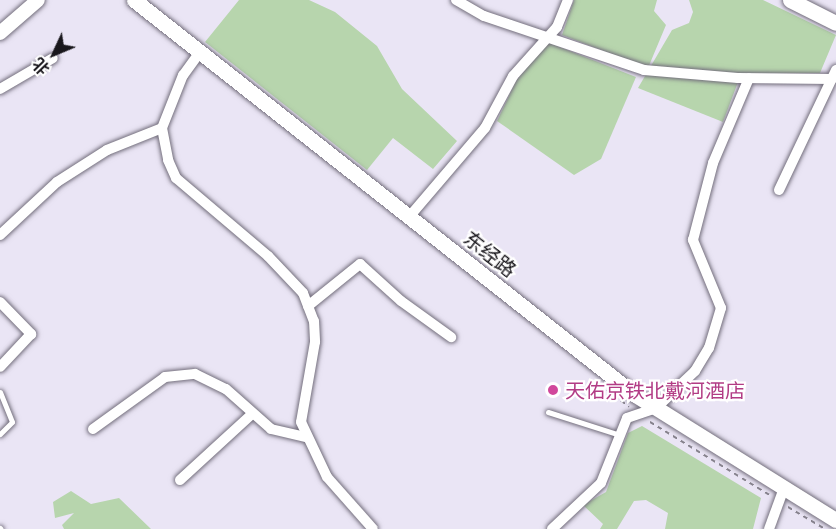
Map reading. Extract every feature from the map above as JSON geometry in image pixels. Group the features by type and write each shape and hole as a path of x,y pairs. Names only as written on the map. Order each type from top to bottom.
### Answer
{"main road":[{"name":"东经路","path":"134,0 656,408 836,520"},
{"path":"790,0 836,23"}],"street":[{"path":"0,33 38,0"},
{"path":"456,0 484,16 644,70 749,78 834,74 779,190"},
{"path":"409,217 485,128 513,76 548,38 568,0"},
{"path":"200,52 183,75 162,128 176,178 268,256 303,293 315,342 301,422 327,477 374,529"},
{"path":"0,89 53,58"},
{"path":"552,529 601,483 627,418 656,408 695,372 709,348 721,308 693,240 713,163 749,78"},
{"path":"0,235 67,176 107,150 162,128"},
{"path":"308,306 360,264 401,301 451,337"},
{"path":"0,302 31,334 0,367"},
{"path":"93,429 165,377 195,374 226,389 251,415 271,429 307,437"},
{"path":"180,480 251,415"},
{"path":"769,529 783,488"}],"lane":[{"path":"0,392 12,422 0,434"},
{"path":"548,412 621,435"}],"green space":[{"path":"239,0 309,0 335,12 377,46 402,89 457,141 433,169 393,138 367,170 205,42"},
{"path":"574,0 657,0 654,11 666,25 648,68 562,35"},
{"path":"689,0 763,0 836,35 820,73 741,74 723,122 638,88 672,30 689,23 693,12"},
{"path":"547,42 636,77 601,159 574,175 497,121 516,81"},
{"path":"642,426 761,498 753,529 665,529 668,513 646,500 634,501 617,529 600,529 603,524 583,505 606,492 628,433"},
{"path":"71,491 91,504 119,498 151,529 64,529 62,525 74,513 55,518 53,502"}],"place":[{"name":"天佑京铁北戴河酒店","path":"553,390"}]}
